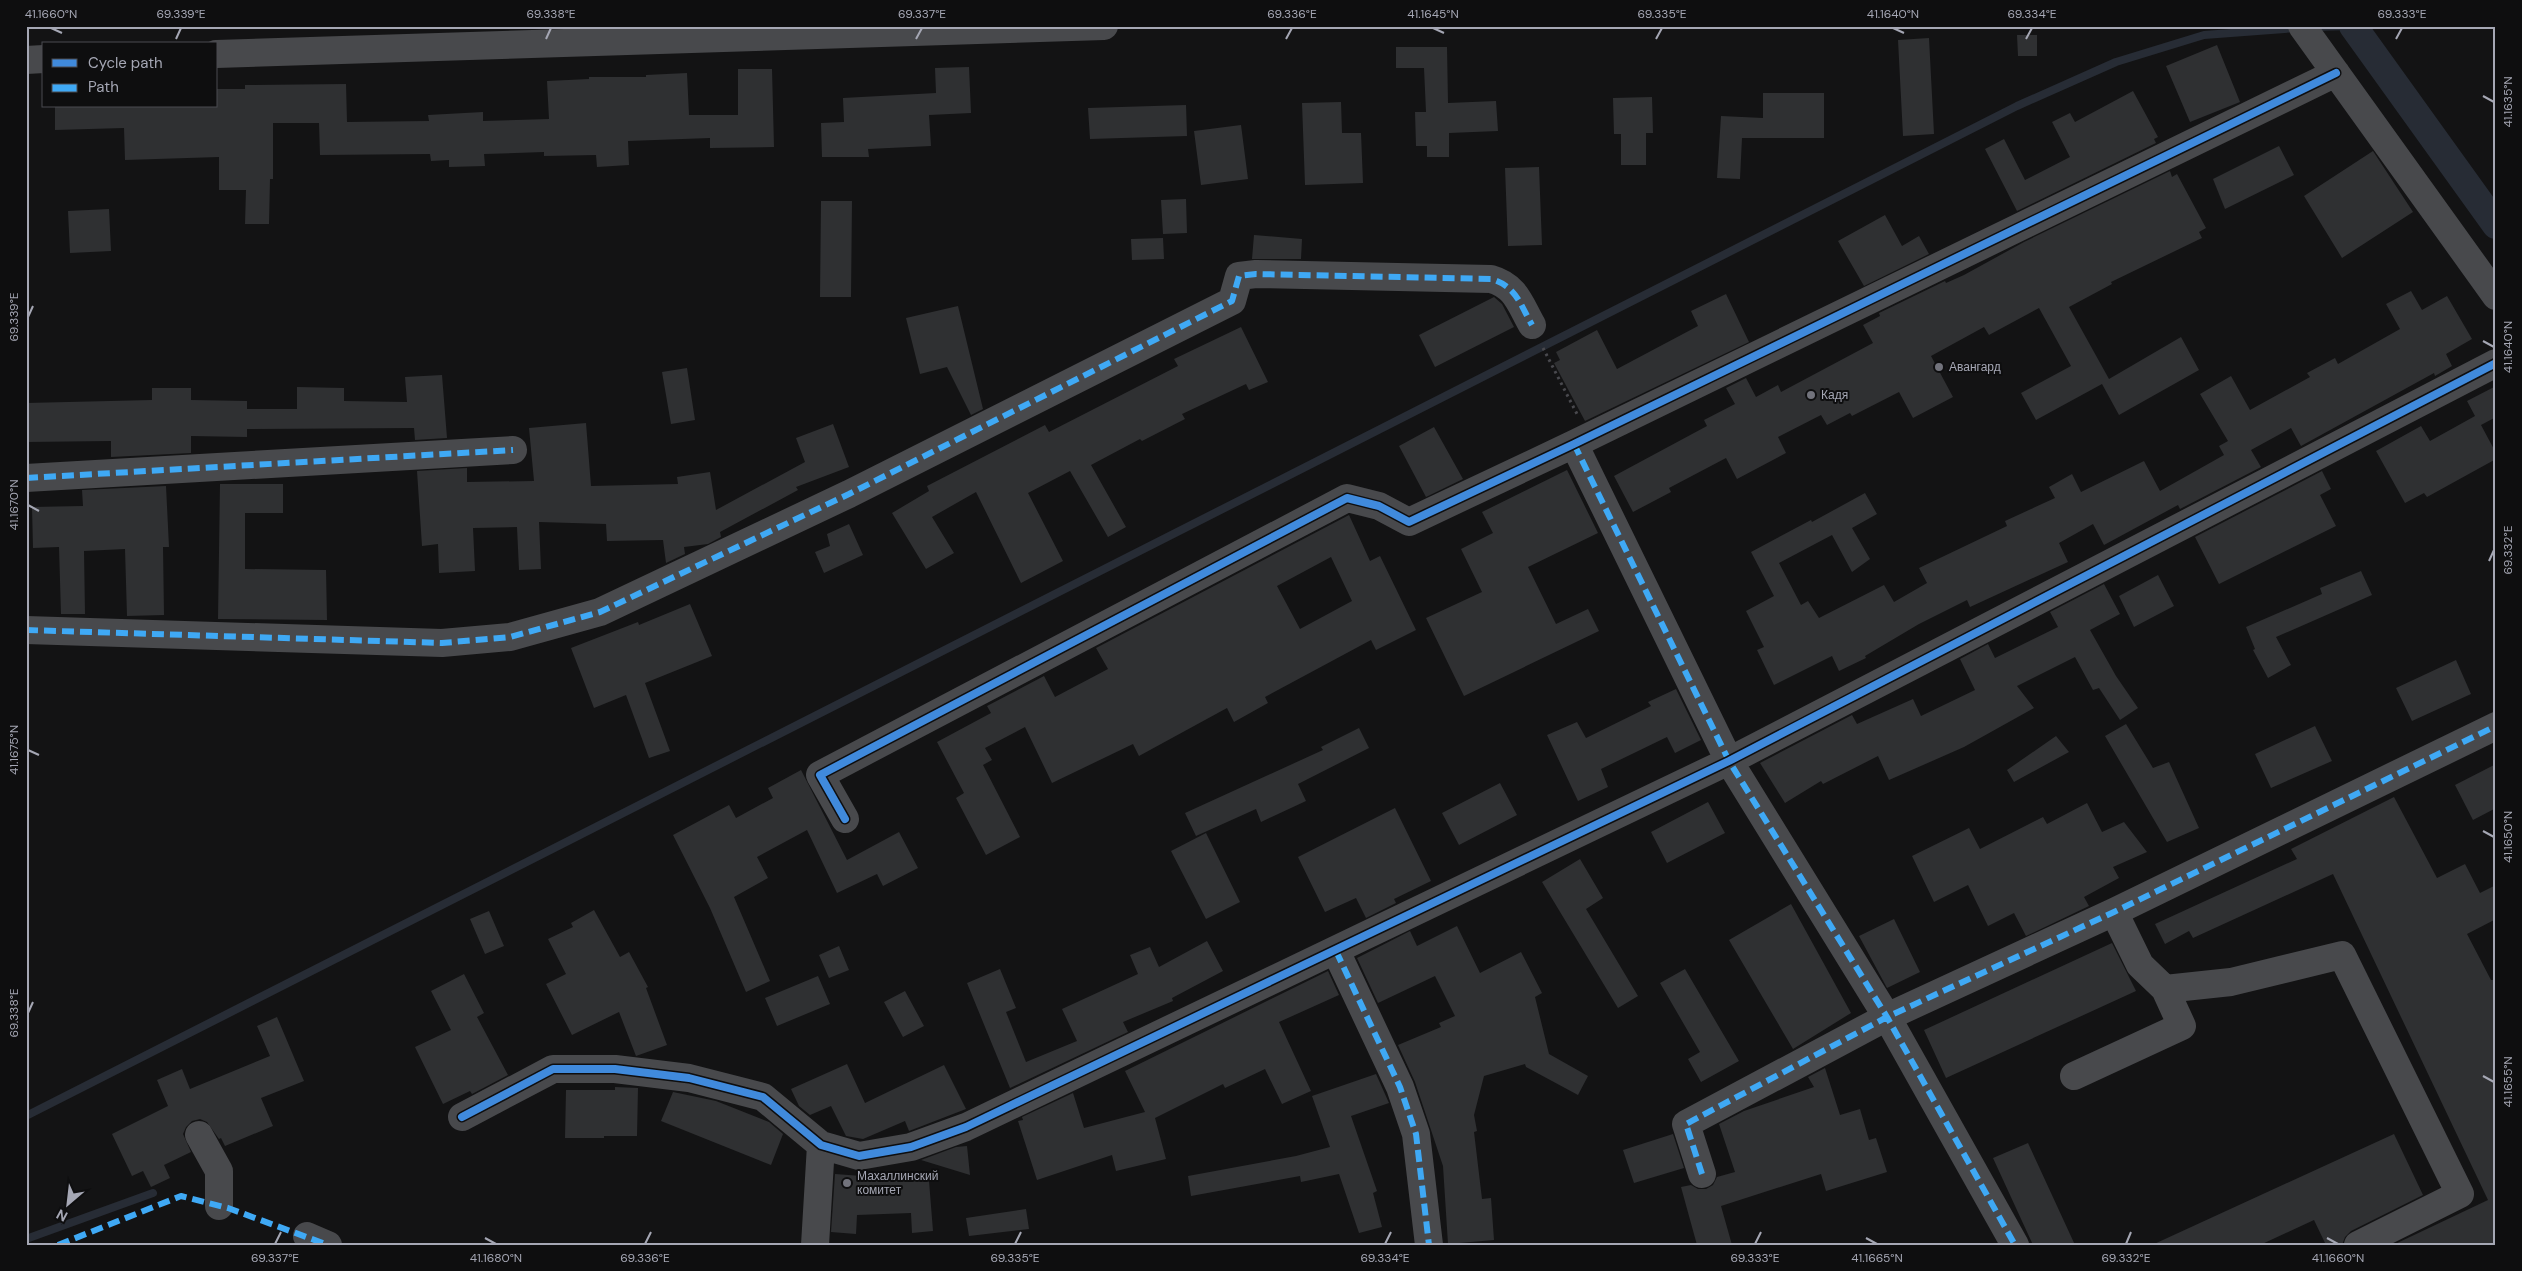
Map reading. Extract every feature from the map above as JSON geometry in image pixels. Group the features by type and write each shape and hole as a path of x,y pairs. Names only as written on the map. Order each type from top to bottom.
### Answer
{"street":[{"path":"218,54 1104,26"},
{"path":"2306,32 2496,296"},
{"path":"26,60 42,59"},
{"path":"845,819 820,774 1347,498 1379,506 1409,522 1574,444 2336,73"},
{"path":"26,630 442,643 510,637 591,614 849,494 1232,301 1239,276 1256,274 1491,280 1505,283 1513,291 1532,325"},
{"path":"462,1117 553,1069 614,1069 689,1078 763,1098 821,1145 859,1156 911,1147 966,1127 1729,761 2496,362"},
{"path":"1574,444 1729,761 1887,1017 2015,1245"},
{"path":"26,478 513,450"},
{"path":"1702,1174 1686,1124 1887,1017 2114,912 2496,726"},
{"path":"2074,1076 2182,1026 2165,989 2140,965 2114,912"},
{"path":"1336,951 1400,1087 1416,1134 1429,1245"},
{"path":"2165,989 2231,982 2342,955 2460,1194 2358,1245"},
{"path":"198,1135 219,1171 219,1206"},
{"path":"815,1245 821,1145"}],"path":[{"path":"1547,356 1583,425 1574,444"}],"building":[{"path":"2017,35 2037,35 2037,56 2018,56"},
{"path":"1929,38 1934,134 1903,136 1898,40"},
{"path":"2217,45 2240,102 2190,122 2166,66"},
{"path":"1396,47 1447,47 1448,103 1496,101 1498,131 1449,133 1449,157 1427,157 1427,146 1416,146 1415,112 1426,112 1424,68 1396,68"},
{"path":"969,67 971,113 929,115 931,146 868,149 869,157 822,157 821,123 844,122 843,98 936,93 935,68"},
{"path":"738,69 772,69 774,147 710,148 710,138 628,141 629,165 597,167 596,155 544,156 544,152 484,154 485,166 449,167 449,160 431,161 430,154 320,155 319,123 273,123 273,179 270,179 269,224 245,224 246,190 219,190 219,157 125,160 124,128 55,130 55,108 218,108 218,89 245,89 245,85 346,84 347,122 429,121 428,115 483,112 483,121 549,119 547,81 589,79 589,77 646,77 646,75 687,73 689,115 738,115"},
{"path":"2133,91 2158,137 2154,139 2156,143 2017,211 1985,149 2004,139 2025,180 2070,157 2052,122 2070,113 2075,122"},
{"path":"1763,93 1824,93 1824,138 1742,138 1740,179 1717,178 1721,116 1763,118"},
{"path":"1652,97 1653,133 1646,133 1646,165 1621,165 1621,134 1614,134 1613,98"},
{"path":"1341,102 1342,133 1361,133 1363,183 1305,185 1302,103"},
{"path":"1186,105 1187,136 1090,139 1088,108"},
{"path":"1241,125 1248,179 1201,185 1194,131"},
{"path":"2279,146 2294,175 2225,209 2213,179"},
{"path":"2373,151 2413,212 2342,258 2304,196"},
{"path":"1539,167 1542,245 1508,246 1505,168"},
{"path":"2170,171 2172,177 2177,174 2206,228 2199,232 2202,238 2111,282 2112,284 2069,307 2109,379 2181,337 2199,370 2119,415 2102,384 2036,420 2021,393 2071,366 2039,308 1989,335 1984,327 1931,356 1953,397 1913,418 1899,392 1852,416 1850,413 1827,425 1821,415 1778,437 1786,453 1737,479 1726,458 1669,488 1671,492 1633,512 1614,476 1707,426 1704,420 1735,404 1726,388 1746,378 1756,397 1778,385 1781,392 1873,343 1863,325 1880,316 1879,313 1945,281 1946,283 1964,275 2024,242"},
{"path":"1186,199 1187,233 1163,234 1161,200"},
{"path":"821,201 852,201 851,297 820,297"},
{"path":"109,209 111,251 70,253 68,211"},
{"path":"1885,215 1902,246 1919,236 1929,254 1864,286 1838,241"},
{"path":"1254,235 1302,239 1301,259 1252,259"},
{"path":"1163,238 1164,259 1132,260 1131,239"},
{"path":"2411,291 2422,310 2447,296 2472,339 2446,354 2452,366 2435,376 2434,373 2301,446 2291,428 2251,450 2261,467 2180,509 2178,505 2104,545 2093,524 2059,543 2068,562 1970,607 1967,600 1919,624 1865,656 1866,658 1839,671 1832,656 1774,685 1757,650 1764,647 1746,611 1774,596 1751,552 1865,493 1877,514 1852,528 1870,559 1852,572 1832,535 1779,563 1801,605 1808,601 1819,618 1884,585 1894,602 1927,583 1919,568 2007,526 2005,521 2055,498 2049,487 2072,474 2081,492 2144,461 2160,491 2224,455 2219,446 2228,441 2200,394 2231,376 2250,410 2310,377 2307,373 2335,358 2338,364 2400,329 2386,304"},
{"path":"1726,294 1749,342 1585,421 1554,363 1560,360 1556,352 1597,330 1617,369 1698,326 1691,311"},
{"path":"1494,297 1502,304 1514,327 1435,367 1419,335"},
{"path":"958,306 983,409 971,415 947,367 920,374 906,318"},
{"path":"1241,327 1268,382 1249,390 1246,384 1182,414 1185,419 1142,441 1140,439 1091,465 1126,527 1108,537 1070,471 1028,493 1063,561 1021,583 976,492 932,517 954,553 926,569 892,513 929,491 927,486 1045,425 1049,432 1178,366 1174,359"},
{"path":"687,368 695,420 671,424 662,372"},
{"path":"442,375 447,438 415,440 414,428 247,429 247,437 191,436 191,453 111,457 111,441 26,442 26,403 152,400 152,388 191,388 191,400 247,401 247,409 297,409 297,387 344,388 344,401 407,402 405,377"},
{"path":"2496,386 2496,417 2481,425 2496,453 2496,459 2427,497 2424,493 2405,503 2376,451 2421,426 2430,441 2475,416 2467,401"},
{"path":"586,423 591,486 678,484 677,477 710,472 716,510 805,462 796,438 833,424 849,467 796,487 798,490 720,532 721,537 708,544 684,547 685,554 666,563 663,540 607,541 606,524 539,522 541,569 519,570 517,527 473,528 475,571 439,573 438,544 422,546 417,471 467,468 467,482 534,481 529,428"},
{"path":"1434,427 1463,479 1426,497 1399,446"},
{"path":"1567,470 1598,533 1528,567 1556,624 1588,609 1599,631 1464,696 1426,618 1482,592 1461,549 1493,533 1482,512"},
{"path":"2322,471 2331,489 2320,495 2336,526 2219,584 2195,537"},
{"path":"220,484 283,484 283,513 245,513 245,569 326,570 327,620 218,619"},
{"path":"166,486 169,547 163,547 164,615 127,616 125,549 84,551 85,614 61,614 59,547 33,548 32,507 83,506 82,490"},
{"path":"1349,515 1370,561 1380,556 1416,630 1376,650 1371,640 1265,697 1268,703 1234,722 1227,708 1139,756 1133,744 1052,783 1025,727 985,748 992,760 983,765 1020,837 986,855 956,798 964,793 937,742 991,713 987,706 1044,676 1055,697 1108,669 1096,648","holes":["1331,557 1352,601 1300,629 1277,586"]},
{"path":"849,524 863,555 824,573 815,552 830,546 827,534"},
{"path":"2361,571 2372,595 2276,637 2291,665 2268,678 2253,650 2255,649 2246,627 2322,594 2320,588"},
{"path":"2158,575 2174,606 2134,627 2119,596"},
{"path":"2104,584 2120,614 2090,630 2116,676 2138,708 2120,720 2099,688 2093,690 2075,657 2017,686 2034,708 1964,747 1889,780 1878,756 1823,784 1821,781 1785,803 1760,763 1852,715 1857,724 1913,699 1921,716 1975,690 1960,659 1988,644 1995,658 2058,627 2050,612"},
{"path":"690,604 712,656 645,683 670,751 649,758 626,695 594,708 571,648 638,622 639,625"},
{"path":"2456,660 2471,694 2412,721 2396,688"},
{"path":"1676,689 1701,740 1675,753 1667,737 1601,769 1608,787 1578,801 1547,735 1577,722 1586,738 1651,706 1648,702"},
{"path":"2126,724 2153,768 2169,762 2199,828 2167,842 2105,736"},
{"path":"2315,726 2332,761 2271,788 2255,754"},
{"path":"1359,728 1369,748 1298,784 1306,801 1261,822 1256,809 1196,836 1185,813 1323,750 1321,747"},
{"path":"2056,736 2069,752 2014,782 2007,770"},
{"path":"2496,764 2496,808 2473,820 2455,785"},
{"path":"801,770 847,860 899,832 918,868 883,886 877,874 837,893 807,830 757,857 768,878 734,897 770,981 746,992 710,908 673,835 729,805 736,818 773,798 768,788"},
{"path":"1500,783 1517,815 1459,845 1442,813"},
{"path":"2394,797 2437,878 2465,864 2480,893 2496,885 2496,919 2467,934 2491,980 2496,980 2496,1245 2393,1245 2488,1200 2333,874 2193,938 2189,931 2165,944 2155,924 2297,859 2291,849"},
{"path":"1708,802 1725,833 1667,863 1651,832"},
{"path":"2087,803 2102,832 2124,822 2147,852 2113,867 2119,878 2084,897 2089,906 2026,936 2014,913 1988,926 1968,885 1934,902 1912,856 1969,828 1980,849 2043,817 2047,824"},
{"path":"1395,808 1431,881 1394,899 1396,903 1366,918 1356,898 1325,912 1298,857"},
{"path":"1206,833 1240,902 1206,919 1171,851"},
{"path":"1580,859 1603,898 1586,909 1638,996 1618,1008 1542,882"},
{"path":"1791,904 1851,1013 1793,1049 1729,940"},
{"path":"594,910 620,957 629,952 648,987 646,988 667,1045 636,1056 619,1012 572,1035 546,984 566,974 548,939 573,927 571,923"},
{"path":"489,911 504,946 485,954 470,919"},
{"path":"1894,919 1920,972 1887,988 1859,936"},
{"path":"1457,926 1480,973 1521,952 1542,993 1535,997 1549,1054 1588,1076 1578,1095 1526,1067 1525,1064 1484,1076 1474,1115 1477,1131 1474,1132 1482,1199 1491,1198 1494,1240 1448,1244 1443,1166 1415,1082 1398,1045 1441,1027 1439,1023 1455,1016 1435,976 1378,1003 1357,958 1410,931 1417,946"},
{"path":"1207,941 1223,971 1172,998 1173,1001 1123,1022 1128,1032 1010,1088 967,983 1000,969 1016,1008 1006,1012 1026,1062 1077,1041 1062,1009 1138,974 1130,955 1150,947 1159,967"},
{"path":"2112,943 2136,991 1946,1078 1924,1030"},
{"path":"839,946 849,970 829,978 819,955"},
{"path":"1685,969 1739,1061 1701,1082 1688,1059 1700,1052 1660,983"},
{"path":"1328,971 1339,995 1279,1022 1311,1091 1282,1104 1265,1069 1225,1088 1223,1084 1155,1118 1166,1159 1116,1171 1112,1155 1037,1180 1018,1121 1023,1120 1022,1117 1073,1093 1084,1128 1145,1112 1125,1071"},
{"path":"464,974 484,1013 477,1017 508,1075 472,1094 470,1091 443,1104 415,1047 451,1030 431,991"},
{"path":"818,976 830,1004 777,1026 765,998"},
{"path":"905,991 924,1026 903,1037 884,1002"},
{"path":"277,1017 304,1081 261,1098 273,1126 225,1146 221,1138 219,1139 207,1122 200,1119 192,1121 186,1127 183,1134 191,1152 164,1165 170,1178 151,1187 143,1171 132,1176 112,1134 168,1106 157,1080 182,1069 190,1089 270,1056 257,1026"},
{"path":"847,1064 865,1103 944,1065 966,1109 909,1131 905,1121 863,1139 846,1136 831,1106 810,1115 799,1106 791,1089"},
{"path":"1825,1068 1840,1115 1860,1109 1869,1140 1876,1138 1887,1172 1826,1191 1821,1174 1721,1206 1732,1245 1697,1245 1681,1187 1691,1185 1698,1189 1706,1189 1713,1185 1717,1177 1735,1172 1719,1124 1744,1111 1814,1087 1808,1077"},
{"path":"1376,1074 1389,1103 1351,1116 1377,1191 1373,1193 1382,1227 1359,1233 1339,1174 1301,1182 1300,1176 1191,1196 1188,1176 1296,1156 1330,1147 1312,1096"},
{"path":"615,1087 638,1088 637,1136 565,1138 566,1090 615,1090"},
{"path":"673,1092 716,1101 769,1122 783,1134 771,1165 661,1121"},
{"path":"1673,1134 1684,1168 1634,1183 1623,1150"},
{"path":"2394,1134 2423,1195 2351,1231 2345,1237 2342,1245 2326,1245 2314,1220 2260,1245 2152,1245"},
{"path":"2028,1143 2075,1245 2033,1245 1993,1158"},
{"path":"967,1146 970,1175 921,1160 956,1147"},
{"path":"835,1174 929,1181 933,1231 912,1233 911,1213 857,1215 856,1234 831,1232"},
{"path":"1026,1209 1029,1229 969,1236 966,1218"}],"waterway":[{"path":"2311,27 2353,26"},
{"path":"2353,26 2496,225"},
{"path":"26,1116 2017,106 2116,62 2204,35 2297,28"},
{"path":"26,1239 153,1193"}],"marked path":[{"path":"26,630 442,643 510,637 600,612 849,494 1232,301 1239,276 1256,274 1491,279 1512,291 1532,325"},
{"path":"1574,444 1729,761 1887,1017 2015,1245"},
{"path":"26,478 513,450"},
{"path":"1702,1174 1686,1124 1887,1017 2114,912 2496,726"},
{"path":"1336,951 1400,1087 1416,1134 1429,1245"},
{"path":"58,1245 181,1196 228,1208 328,1245"}],"cycle path":[{"path":"845,819 820,775 1347,498 1379,506 1409,522 1574,444 2336,73"},
{"path":"462,1117 553,1069 615,1069 689,1078 763,1097 821,1145 859,1156 911,1147 966,1127 1729,761 2496,363"}],"place":[{"name":"Авангард","path":"1939,367"},
{"name":"Кадя","path":"1811,395"},
{"name":"Махаллинский комитет","path":"847,1183"}]}
